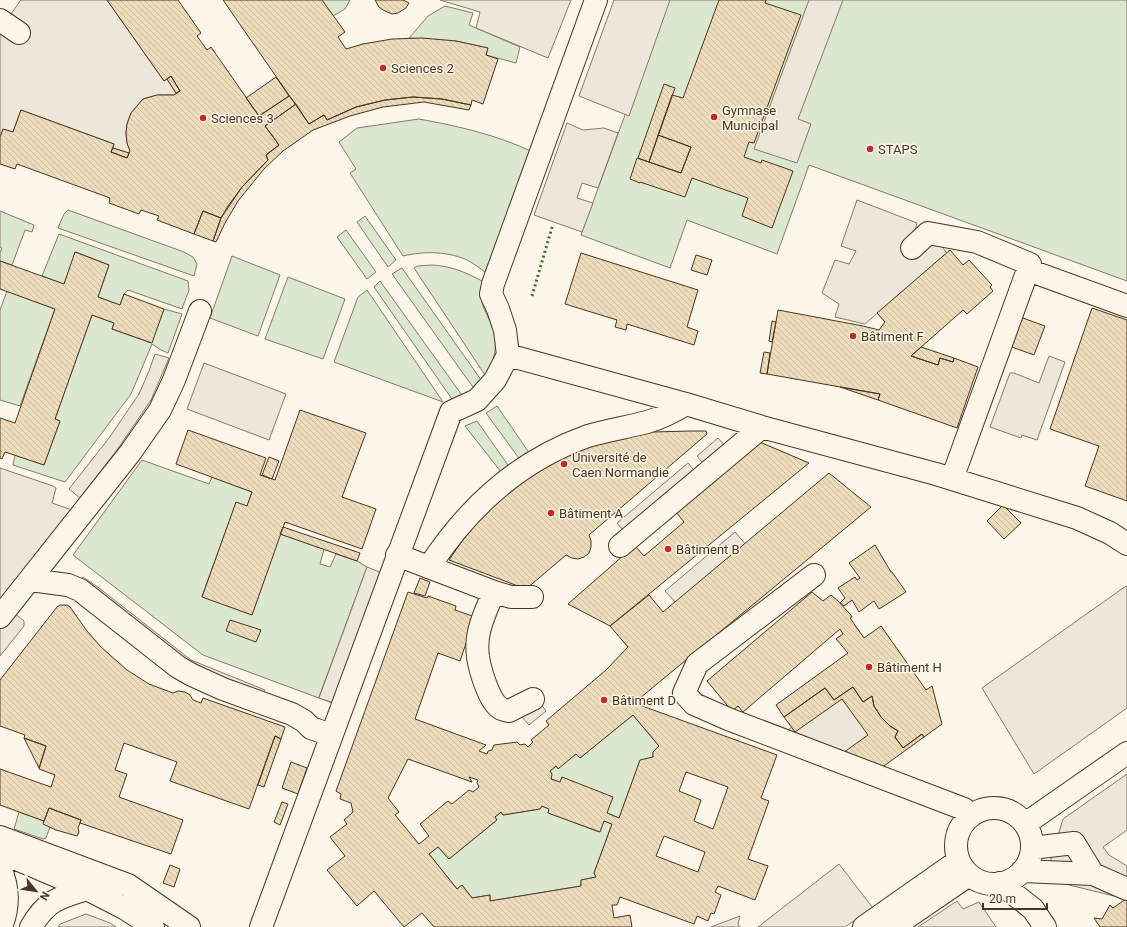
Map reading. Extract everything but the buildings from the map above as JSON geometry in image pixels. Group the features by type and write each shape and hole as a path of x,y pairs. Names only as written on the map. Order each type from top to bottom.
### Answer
{"street":[{"path":"261,927 451,412 477,400 495,380 508,354 505,330 491,294 493,284 596,0"},
{"path":"0,20 19,33"},
{"path":"912,248 928,233 977,242 1030,264 952,479"},
{"path":"1028,270 1127,306"},
{"path":"0,617 130,453 160,410 174,380 200,311"},
{"path":"508,354 762,427 952,479 1077,518 1110,533 1127,544"},
{"path":"429,567 444,544 466,517 511,476 538,459 588,436 619,427 648,421 686,404"},
{"path":"620,546 762,427"},
{"path":"397,556 494,592 511,597 532,597"},
{"path":"814,575 697,664 684,693 694,704 728,719 964,809 966,820"},
{"path":"32,577 38,581 68,585 80,590 168,660 192,675 223,689 292,714 304,721 311,728 331,735"},
{"path":"494,592 479,633 477,646 478,657 486,684 493,700 500,708 509,711 533,699"},
{"path":"1025,824 1127,753"},
{"path":"985,808 1007,810 1017,816 1025,824 1030,836 1032,848 1029,861 1022,871 1012,879 1000,883 989,884 978,881 964,868 956,850 956,839 966,820 975,813 985,808"},
{"path":"0,837 128,885 189,927"},
{"path":"1032,848 1074,843 1093,874"},
{"path":"0,855 14,858 87,889 126,909 153,927"},
{"path":"0,868 4,877 8,895 6,912 1,927"},
{"path":"864,927 964,868"},
{"path":"893,927 964,868"},
{"path":"1022,871 1093,874 1127,889"},
{"path":"1000,883 1033,910 1045,927"},
{"path":"31,927 37,916 48,904 70,894 87,889"}],"green space":[{"path":"322,0 350,0 345,9 333,16"},
{"name":"STAPS","path":"667,0 1127,0 1127,281 809,165 777,254 687,220 670,268 581,235"},
{"path":"445,6 473,13 469,25 520,47 516,63 486,55 488,48 456,41 409,38 428,16"},
{"path":"419,119 477,132 533,152 485,272 469,261 453,255 419,253 403,256 350,173 356,169 339,142 357,128"},
{"path":"68,210 184,252 193,257 197,264 194,276 58,228 64,214"},
{"path":"0,211 34,225 32,232 25,230 12,265 0,261 0,253 2,248 0,247"},
{"path":"365,216 396,260 388,267 357,222"},
{"path":"346,230 376,272 367,279 337,237"},
{"path":"59,234 188,281 189,290 182,309 128,290 124,294 120,305 98,297 109,265 76,252 64,284 42,276"},
{"path":"232,256 280,275 258,336 210,318"},
{"path":"432,265 458,270 482,281 482,303 495,335 493,360 487,378 414,268 417,266"},
{"path":"402,268 484,384 475,390 392,274"},
{"path":"288,277 345,299 323,359 265,339"},
{"path":"380,281 464,398 454,402 374,287"},
{"path":"367,290 443,402 334,362 358,297"},
{"path":"7,291 55,309 20,406 0,400 0,310"},
{"path":"164,309 182,314 168,353 152,344 131,394 65,482 13,465 15,455 44,465 60,421 55,419 92,315 114,323 112,329 151,343"},
{"path":"497,406 530,454 521,461 486,413"},
{"path":"477,421 510,468 501,472 465,426"},
{"path":"142,460 209,484 212,477 252,492 247,506 236,503 202,596 252,615 280,534 324,549 320,564 330,567 336,554 357,561 367,567 319,697 335,704 203,655 73,555"},
{"path":"633,715 659,746 653,752 653,757 640,761 619,818 607,813 562,777 560,782 551,779 550,771 556,766 558,768 576,754 580,758"},
{"path":"542,806 549,809 549,813 599,832 604,821 612,824 594,873 596,877 581,880 581,886 490,901 490,895 472,898 462,885 457,889 429,854 438,847 449,859 497,820 495,817 501,812 503,815 540,809"},
{"path":"19,812 44,821 44,824 50,827 46,838 43,839 14,829"}],"shaded area":[{"path":"21,0 107,0 164,81 167,79 176,93 174,95 157,95 143,99 131,113 127,124 126,133 130,151 129,153 113,148 114,144 21,110 13,132 3,129 0,137 0,29"},
{"path":"440,0 571,0 548,58 476,28 480,12"},
{"path":"614,0 670,0 629,116 579,96"},
{"path":"809,0 843,0 798,119 811,124 797,163 754,149"},
{"path":"567,123 583,130 604,128 618,133 598,188 582,183 577,198 593,203 582,232 534,215"},
{"path":"857,200 917,223 914,234 939,243 947,253 865,324 835,317 839,304 822,293 835,260 849,264 856,251 841,246"},
{"path":"155,354 169,358 151,400 117,450 80,498 69,489 109,438 139,394"},
{"path":"1049,356 1065,362 1037,440 1022,435 1021,438 990,427 1010,373 1014,373 1039,383"},
{"path":"204,363 286,394 269,440 187,409"},
{"path":"718,438 728,449 706,467 697,456"},
{"path":"688,463 697,474 626,534 617,523"},
{"path":"0,468 53,486 56,488 52,503 72,510 0,605"},
{"path":"735,532 748,547 678,605 665,591"},
{"path":"367,567 382,573 334,703 319,698"},
{"path":"83,577 191,660 265,690 262,696 199,672 79,582"},
{"path":"1126,586 1127,708 1034,774 982,688"},
{"path":"13,612 24,621 24,626 0,656 0,628"},
{"path":"840,694 872,734 879,769 785,732"},
{"path":"538,700 546,711 529,725 520,715"},
{"path":"1127,774 1127,830 1103,847 1109,855 1127,866 1126,899 1045,879 1063,819"},
{"path":"839,864 873,908 845,927 758,927"},
{"path":"957,901 963,909 979,902 996,927 918,927"},
{"path":"86,914 110,923 116,927 58,927 60,924"},
{"path":"740,916 738,924 740,927 711,927"}],"hedge":[{"path":"532,296 553,224"}],"place":[{"name":"Sciences 2","path":"383,68"},
{"name":"Gymnase Municipal","path":"714,117"},
{"name":"Sciences 3","path":"203,118"},
{"name":"STAPS","path":"870,149"},
{"name":"Bâtiment F","path":"853,336"},
{"name":"Université de Caen Normandie","path":"564,464"},
{"name":"Bâtiment A","path":"551,513"},
{"name":"Bâtiment B","path":"668,549"},
{"name":"Bâtiment H","path":"869,667"},
{"name":"Bâtiment D","path":"604,700"}]}
